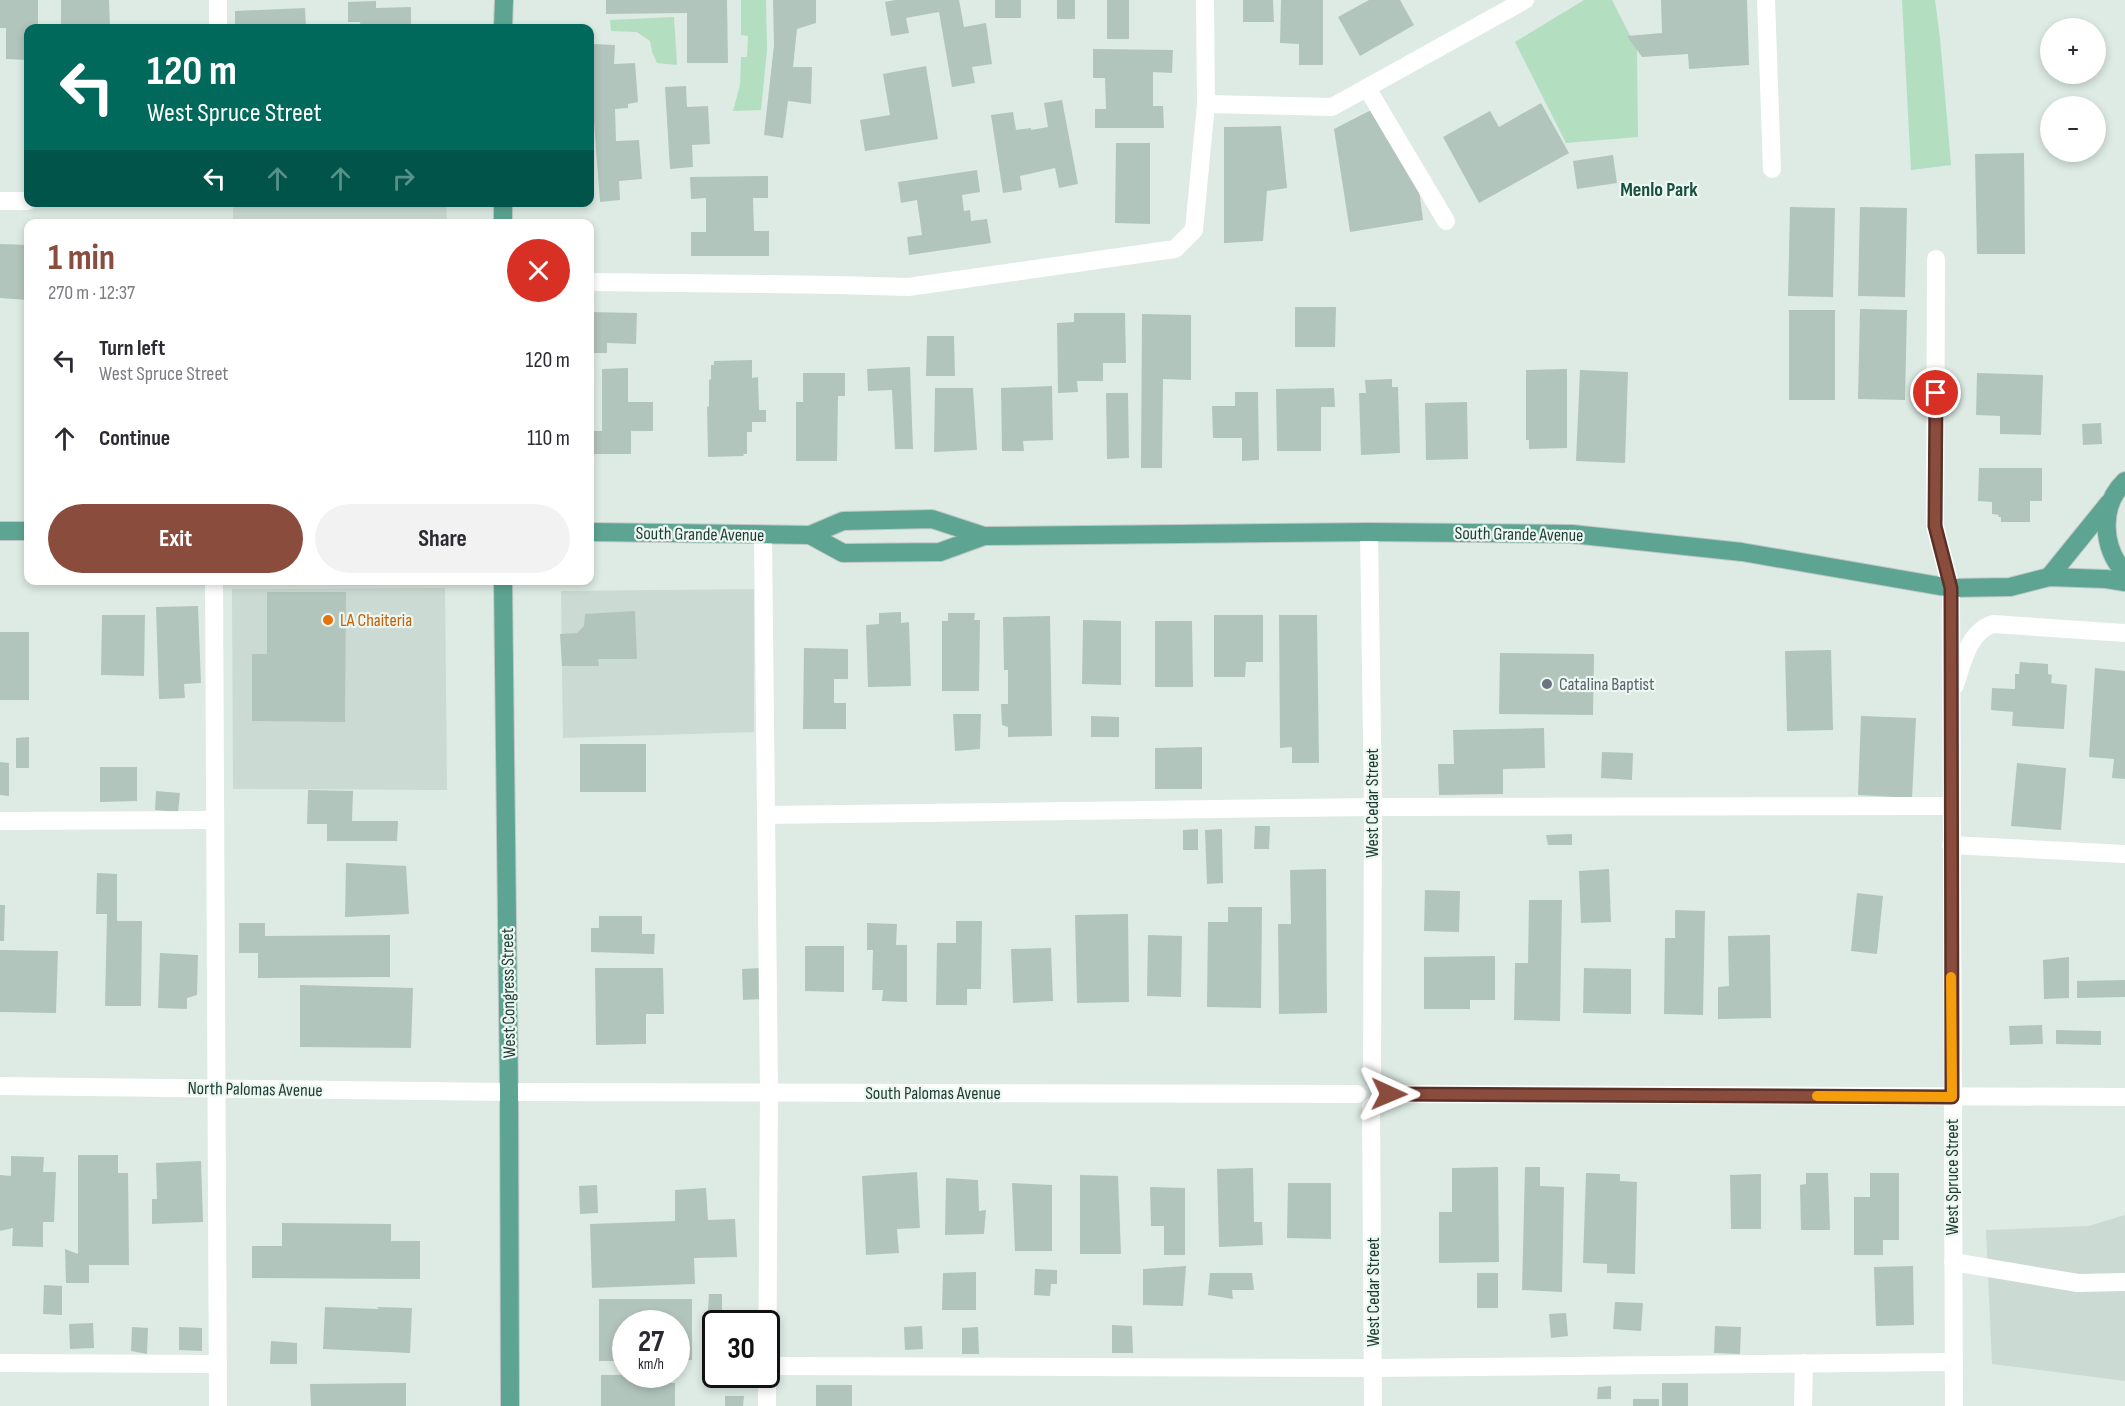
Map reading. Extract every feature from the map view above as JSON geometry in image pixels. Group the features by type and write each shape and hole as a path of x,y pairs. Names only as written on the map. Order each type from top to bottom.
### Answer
{"main road":[{"path":"503,24 504,0"},
{"path":"2049,577 2125,481"},
{"path":"2112,499 2107,518 2107,537 2112,555 2125,573"},
{"path":"810,535 843,521 932,519 984,536"},
{"path":"0,531 24,531"},
{"name":"South Grande Avenue","path":"984,536 1369,531 1572,534 1742,552 1951,588 2010,587 2049,577 2125,582"},
{"name":"South Grande Avenue","path":"594,532 810,535"},
{"path":"810,535 843,552 940,552 984,536"},
{"name":"West Congress Street","path":"503,585 510,1406"}],"street":[{"path":"218,0 218,24"},
{"path":"594,282 908,287 1174,249 1194,230 1206,104 1205,0"},
{"path":"1206,104 1332,107 1525,0"},
{"path":"1766,0 1772,169"},
{"path":"1367,88 1446,221"},
{"path":"0,201 24,201"},
{"name":"West Spruce Street","path":"1936,259 1935,526 1951,588 1954,1406"},
{"name":"West Cedar Street","path":"1369,531 1373,807 1372,1075"},
{"path":"763,535 769,1093 767,1310"},
{"path":"214,585 218,1406"},
{"path":"1951,698 1969,646 1981,628 1993,624 2125,633"},
{"path":"766,815 1373,807 1951,806"},
{"path":"0,821 215,820"},
{"path":"1951,844 2125,854"},
{"path":"1372,1075 1384,1079 1389,1094 1383,1104 1371,1107 1363,1104 1357,1094 1360,1081 1372,1075"},
{"name":"North Palomas Avenue","path":"0,1086 509,1092"},
{"name":"South Palomas Avenue","path":"509,1092 1357,1094"},
{"path":"1389,1094 2125,1097"},
{"name":"West Cedar Street","path":"1371,1107 1373,1406"},
{"path":"1953,1262 2078,1283 2125,1282"},
{"path":"780,1366 1373,1368 1954,1362"},
{"path":"0,1363 218,1364"},
{"path":"1803,1406 1804,1363"},
{"path":"767,1388 767,1406"}],"shaded area":[{"path":"233,207 446,207 447,219 233,219"},
{"path":"445,588 447,790 233,789 232,589"},
{"path":"754,589 754,732 563,738 561,591"},
{"path":"2125,1215 2125,1381 1992,1364 1986,1230 2089,1226"}],"green space":[{"path":"741,0 766,0 767,50 761,110 733,111 740,85 741,57 747,57 748,36 741,35"},
{"path":"1584,0 1612,0 1637,49 1638,137 1566,143 1515,42"},
{"path":"1902,0 1935,0 1951,165 1911,170"},
{"path":"674,17 677,65 657,63 650,41 637,32 611,31 610,20"}],"building":[{"path":"0,0 38,0 38,24 24,24 24,60 6,59 6,28 0,28"},
{"path":"61,0 109,0 110,24 61,24"},
{"path":"606,0 727,0 728,63 687,63 687,13 606,14"},
{"path":"773,0 816,0 816,23 797,29 793,67 812,67 811,104 788,101 783,138 764,135 774,45"},
{"path":"959,0 964,27 986,23 992,64 972,67 975,83 952,87 939,12 906,18 909,33 891,36 885,2"},
{"path":"995,0 1021,0 1021,18 995,18"},
{"path":"1057,0 1075,0 1075,19 1057,19"},
{"path":"1107,0 1129,0 1129,39 1107,39"},
{"path":"1243,0 1273,0 1274,22 1243,22"},
{"path":"1281,0 1323,0 1323,65 1299,65 1299,44 1280,43"},
{"path":"1369,0 1400,0 1414,25 1360,56 1338,17"},
{"path":"1661,0 1747,0 1749,65 1689,69 1688,54 1642,57 1627,36 1662,33"},
{"path":"376,1 376,8 411,7 411,24 348,22 348,2"},
{"path":"305,8 306,24 235,24 235,11"},
{"path":"594,44 615,45 614,64 635,63 638,102 628,104 628,108 615,109 616,141 639,140 642,179 619,181 620,200 600,202 594,122"},
{"path":"1093,49 1173,50 1172,73 1153,72 1153,106 1163,106 1164,128 1095,128 1095,109 1106,109 1105,78 1093,78"},
{"path":"926,66 938,139 865,151 860,120 890,115 883,74"},
{"path":"686,86 687,107 708,106 710,144 692,145 693,167 670,169 665,87"},
{"path":"1062,100 1078,184 1059,188 1055,168 1020,176 1022,190 1003,193 991,115 1013,112 1016,130 1048,127 1044,103"},
{"path":"1541,103 1569,153 1479,203 1443,137 1490,111 1499,127"},
{"path":"1377,107 1419,189 1423,220 1350,232 1334,129"},
{"path":"1281,126 1287,188 1267,191 1263,241 1224,243 1224,127"},
{"path":"1116,143 1150,143 1150,224 1115,223"},
{"path":"2024,153 2025,254 1977,254 1975,154"},
{"path":"1613,155 1617,183 1577,189 1573,161"},
{"path":"977,170 980,192 962,195 964,211 970,210 971,221 987,219 991,243 909,255 907,237 922,235 917,200 901,203 898,182"},
{"path":"768,176 768,198 753,198 754,231 769,231 769,256 691,256 691,232 706,232 706,198 691,199 690,177"},
{"path":"1790,207 1835,208 1833,297 1788,296"},
{"path":"1860,207 1907,208 1905,297 1858,296"},
{"path":"0,244 24,245 24,300 0,298"},
{"path":"1295,307 1336,307 1335,347 1295,347"},
{"path":"1860,309 1907,310 1905,400 1858,399"},
{"path":"1789,310 1835,310 1835,400 1789,400"},
{"path":"594,312 637,313 636,344 607,343 607,353 594,353"},
{"path":"1074,313 1125,313 1126,363 1103,363 1103,381 1077,381 1078,392 1058,393 1057,323 1074,322"},
{"path":"1142,314 1191,315 1191,380 1163,379 1162,468 1141,468"},
{"path":"927,336 954,336 955,376 926,376"},
{"path":"752,360 752,378 758,377 759,410 766,410 766,422 752,422 752,432 747,432 747,454 743,454 744,456 708,457 707,406 709,407 711,365 714,365 714,361"},
{"path":"910,367 913,449 895,449 892,390 868,391 867,369"},
{"path":"628,368 628,402 653,402 653,431 631,431 631,454 594,454 594,431 602,431 602,369"},
{"path":"1567,369 1567,448 1529,449 1529,440 1526,440 1526,370"},
{"path":"1580,370 1628,372 1625,463 1576,461"},
{"path":"803,373 845,373 845,396 838,396 837,461 796,461 796,402 803,402"},
{"path":"1977,373 2043,375 2041,435 2000,434 2000,416 1976,415"},
{"path":"1392,379 1392,387 1398,387 1400,453 1361,455 1359,393 1366,393 1365,380"},
{"path":"1052,386 1053,440 1023,441 1024,451 1002,451 1001,388"},
{"path":"935,388 973,388 977,450 934,452"},
{"path":"1334,388 1335,407 1321,407 1321,451 1277,451 1276,389"},
{"path":"1235,392 1258,392 1259,460 1242,461 1242,438 1213,438 1212,406 1235,406"},
{"path":"1106,393 1128,393 1129,458 1107,459"},
{"path":"1467,402 1468,459 1426,460 1425,403"},
{"path":"2101,423 2102,444 2083,445 2082,424"},
{"path":"1979,468 2042,468 2042,501 2030,501 2030,522 2001,522 1999,515 1992,514 1992,502 1978,501"},
{"path":"267,592 346,592 345,722 252,721 252,654 267,654"},
{"path":"198,606 201,683 184,684 185,698 159,699 156,607"},
{"path":"635,611 637,659 598,659 599,666 562,666 560,634 577,633 584,626 585,614"},
{"path":"901,612 901,623 909,622 911,686 868,687 866,625 879,624 879,613"},
{"path":"948,613 975,613 974,620 980,620 979,691 942,691 942,621 948,621"},
{"path":"102,615 145,615 144,676 101,675"},
{"path":"1214,615 1263,615 1263,662 1246,662 1245,677 1214,677"},
{"path":"1279,615 1317,615 1319,763 1292,763 1292,747 1280,748"},
{"path":"1050,616 1052,736 1008,737 1008,727 1002,725 1001,704 1008,704 1008,670 1004,670 1003,617"},
{"path":"1083,620 1121,621 1121,685 1082,684"},
{"path":"1155,621 1192,621 1193,687 1155,687"},
{"path":"0,632 29,632 29,700 0,700"},
{"path":"804,648 848,649 848,679 834,679 834,703 846,703 846,729 803,729"},
{"path":"1831,650 1833,730 1787,731 1785,651"},
{"name":"Catalina Baptist","path":"1500,653 1594,654 1593,715 1499,714"},
{"path":"2020,662 2048,664 2048,674 2052,675 2051,683 2067,685 2064,729 2012,726 2013,712 1991,710 1992,688 2015,689 2015,674 2019,674"},
{"path":"2095,668 2125,671 2125,779 2112,778 2114,759 2089,757"},
{"path":"953,714 981,714 980,749 955,751"},
{"path":"1091,716 1119,717 1119,737 1091,737"},
{"path":"1861,716 1916,718 1912,798 1858,795"},
{"path":"1544,728 1545,768 1503,769 1503,794 1439,795 1438,764 1454,764 1453,730"},
{"path":"29,737 29,768 16,768 16,738"},
{"path":"580,744 646,744 646,792 580,792"},
{"path":"1202,747 1202,789 1155,789 1155,748"},
{"path":"1602,752 1633,753 1632,780 1601,778"},
{"path":"0,762 9,763 9,796 0,795"},
{"path":"2017,763 2066,768 2061,830 2011,826"},
{"path":"100,767 137,767 137,801 100,802"},
{"path":"308,790 353,791 352,821 398,821 397,841 327,841 327,824 307,824"},
{"path":"156,791 180,793 178,812 155,810"},
{"path":"1255,826 1270,826 1269,849 1254,849"},
{"path":"1198,829 1198,850 1183,850 1183,830"},
{"path":"1222,829 1223,883 1207,884 1205,830"},
{"path":"1572,834 1572,845 1548,845 1546,835"},
{"path":"346,863 406,866 409,914 345,917"},
{"path":"1326,869 1327,1013 1279,1014 1278,924 1291,924 1290,870"},
{"path":"1609,869 1611,922 1581,923 1579,871"},
{"path":"97,873 117,874 117,921 142,921 141,1006 105,1006 107,914 96,914"},
{"path":"1425,890 1460,891 1459,932 1424,931"},
{"path":"1857,893 1883,896 1877,954 1851,951"},
{"path":"1529,900 1562,900 1560,1021 1514,1020 1515,963 1528,963"},
{"path":"0,905 5,905 4,941 0,941"},
{"path":"1228,907 1262,907 1261,1008 1207,1007 1208,922 1228,922"},
{"path":"1675,910 1705,911 1703,1015 1664,1014 1665,938 1675,938"},
{"path":"1128,914 1129,1002 1077,1003 1075,915"},
{"path":"599,916 642,916 642,934 655,934 654,954 591,952 591,928 599,928"},
{"path":"956,921 982,921 981,989 967,989 967,1005 936,1005 937,943 956,943"},
{"path":"239,923 265,923 265,936 390,935 390,977 258,978 258,953 239,953"},
{"path":"867,923 897,924 896,945 907,945 907,1002 882,1001 883,990 872,990 873,950 867,950"},
{"path":"1148,935 1182,936 1181,997 1147,996"},
{"path":"1770,935 1771,1018 1718,1019 1718,987 1729,986 1728,936"},
{"path":"805,946 844,946 844,992 805,991"},
{"path":"1051,948 1053,1001 1013,1003 1011,949"},
{"path":"0,950 58,951 56,1013 0,1012"},
{"path":"160,953 198,955 197,995 187,998 187,1009 158,1008"},
{"path":"1495,956 1495,1000 1470,1000 1470,1009 1424,1009 1424,957"},
{"path":"2069,957 2069,998 2044,999 2043,960"},
{"path":"595,968 663,968 664,1014 646,1014 646,1044 596,1045"},
{"path":"760,968 762,999 743,1000 742,969"},
{"path":"1584,968 1631,969 1631,1014 1583,1013"},
{"path":"2125,980 2125,997 2077,998 2077,981"},
{"path":"300,985 413,988 411,1048 300,1047"},
{"path":"2042,1025 2043,1044 2010,1045 2009,1026"},
{"path":"2056,1030 2101,1031 2101,1045 2056,1044"},
{"path":"78,1155 118,1155 118,1173 128,1173 129,1265 89,1265 89,1283 66,1283 65,1249 78,1254"},
{"path":"11,1156 44,1157 43,1172 56,1172 54,1222 43,1222 43,1247 12,1246 13,1228 0,1231 0,1175 11,1176"},
{"path":"201,1161 203,1222 152,1224 152,1199 157,1199 156,1163"},
{"path":"1498,1167 1499,1262 1439,1263 1439,1212 1452,1212 1452,1168"},
{"path":"1525,1167 1540,1167 1540,1186 1564,1187 1562,1292 1522,1290"},
{"path":"1253,1168 1254,1222 1262,1222 1263,1245 1219,1247 1217,1169"},
{"path":"917,1172 920,1228 897,1229 899,1253 866,1255 862,1176"},
{"path":"1586,1173 1620,1174 1620,1181 1637,1182 1635,1274 1607,1273 1607,1264 1583,1263"},
{"path":"1806,1173 1828,1173 1830,1230 1801,1230 1800,1185 1806,1184"},
{"path":"1870,1173 1899,1173 1899,1240 1883,1240 1883,1255 1854,1255 1854,1197 1870,1197"},
{"path":"1761,1174 1761,1229 1731,1229 1730,1175"},
{"path":"1080,1175 1118,1176 1121,1254 1080,1254"},
{"path":"946,1178 978,1180 979,1211 986,1210 984,1234 945,1235"},
{"path":"1012,1183 1052,1185 1052,1251 1015,1251"},
{"path":"1288,1183 1331,1183 1331,1239 1287,1238"},
{"path":"597,1185 598,1213 580,1214 579,1186"},
{"path":"1150,1187 1185,1188 1185,1255 1164,1255 1164,1226 1151,1226"},
{"path":"706,1188 708,1220 735,1219 737,1257 694,1258 695,1284 592,1288 590,1224 675,1221 675,1190"},
{"path":"282,1223 391,1224 391,1241 420,1241 420,1279 252,1278 252,1246 282,1246"},
{"path":"1186,1266 1183,1306 1143,1305 1143,1269"},
{"path":"1913,1266 1914,1325 1876,1326 1874,1267"},
{"path":"1035,1269 1057,1270 1057,1284 1051,1284 1050,1296 1034,1295"},
{"path":"976,1272 976,1310 942,1310 943,1273"},
{"path":"1210,1273 1252,1273 1254,1290 1232,1290 1233,1299 1208,1295"},
{"path":"1477,1273 1498,1273 1498,1308 1477,1308"},
{"path":"44,1285 62,1286 62,1315 43,1314"},
{"path":"709,1294 722,1294 722,1310 708,1310"},
{"path":"599,1299 692,1299 692,1360 690,1360 690,1310 612,1310 612,1361 599,1361"},
{"path":"1615,1302 1643,1303 1641,1331 1613,1329"},
{"path":"325,1307 412,1308 410,1353 323,1349"},
{"path":"1566,1313 1568,1336 1551,1338 1549,1314"},
{"path":"93,1323 94,1348 70,1349 69,1324"},
{"path":"1112,1325 1132,1326 1133,1353 1112,1353"},
{"path":"922,1326 923,1349 905,1350 904,1327"},
{"path":"1715,1326 1741,1327 1740,1354 1714,1353"},
{"path":"132,1327 148,1328 147,1354 131,1351"},
{"path":"179,1327 202,1328 202,1351 179,1350"},
{"path":"978,1327 979,1354 962,1354 962,1328"},
{"path":"271,1341 297,1343 297,1364 270,1364"},
{"path":"601,1375 612,1375 612,1388 675,1388 675,1406 601,1406"},
{"path":"406,1383 406,1406 311,1406 310,1384"},
{"path":"1662,1383 1688,1383 1688,1406 1662,1406"},
{"path":"816,1385 852,1385 852,1406 816,1406"},
{"path":"1611,1386 1611,1399 1597,1399 1598,1387"},
{"path":"725,1396 744,1396 743,1406 725,1406"},
{"path":"1633,1399 1659,1399 1659,1406 1633,1406"}],"slow traffic":[{"path":"1817,1096 1952,1097 1951,977"}],"place":[{"name":"LA Chaiteria","path":"328,620"},
{"name":"Catalina Baptist","path":"1547,684"}],"district":[{"name":"Menlo Park","path":"1659,189"}],"route":[{"path":"1389,1094 1952,1097 1951,588 1935,526 1936,393"}]}
